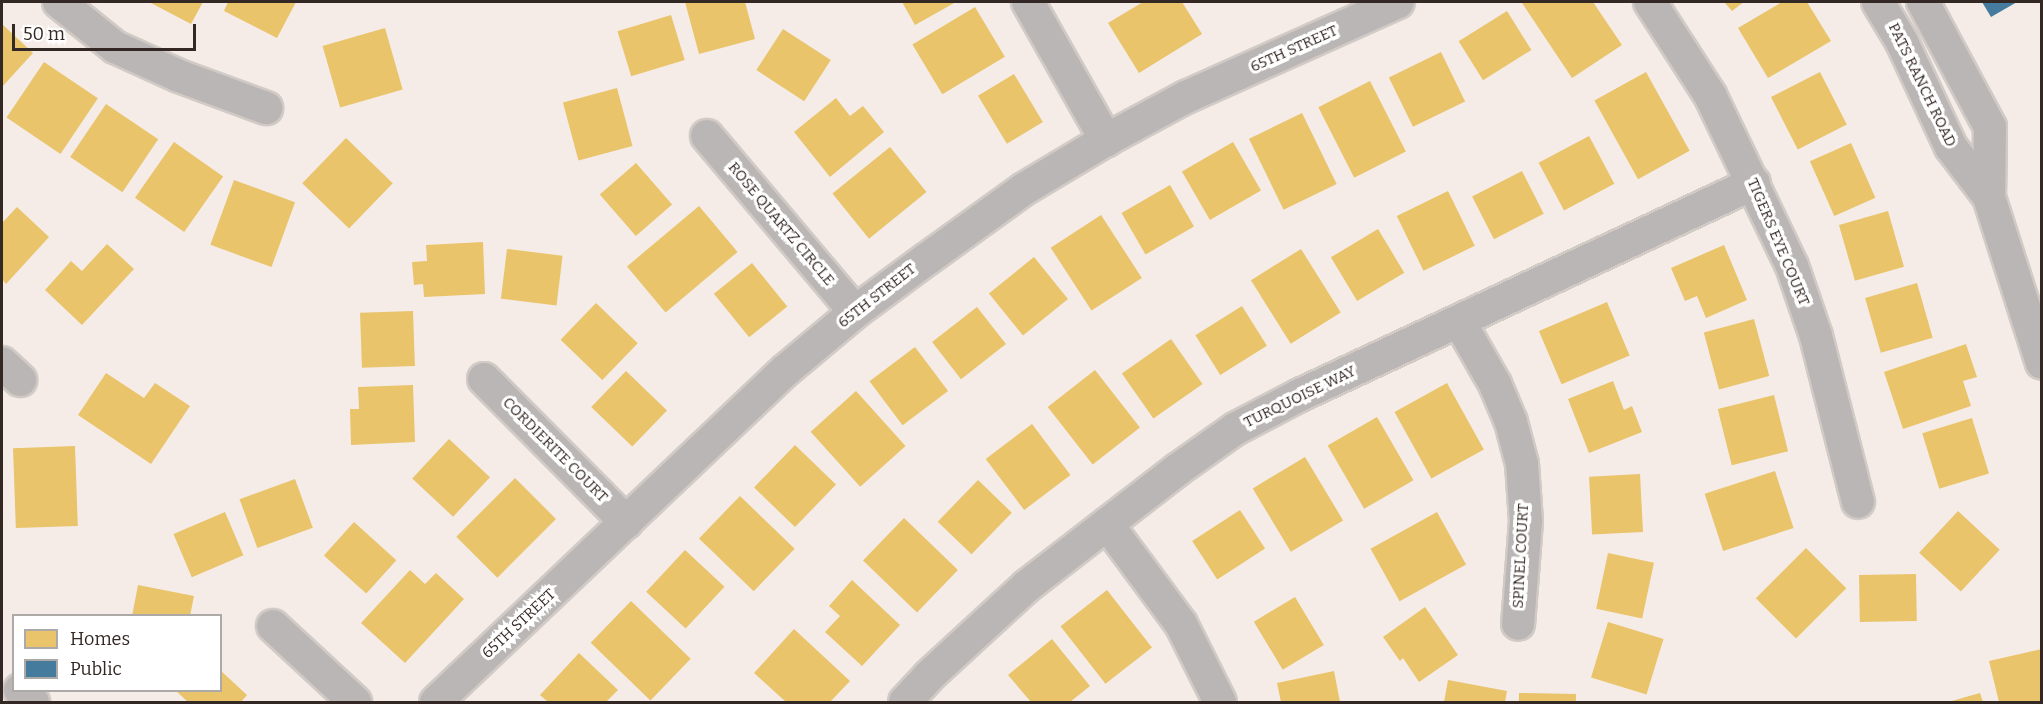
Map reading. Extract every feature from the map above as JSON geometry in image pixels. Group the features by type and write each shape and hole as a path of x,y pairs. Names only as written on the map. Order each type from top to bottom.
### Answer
{"street":[{"path":"58,2 115,47 179,76 266,108"},
{"path":"1028,2 1106,141"},
{"name":"65TH STREET","path":"436,702 786,370 855,312 1024,189 1186,97 1398,2"},
{"name":"TIGERS EYE COURT","path":"1650,2 1710,95 1792,266 1816,336 1858,502"},
{"name":"PATS RANCH ROAD","path":"1878,2 1902,42 1951,147 1989,197"},
{"name":"PATS RANCH ROAD","path":"1923,2 1990,127 1989,197 2042,363"},
{"name":"ROSE QUARTZ CIRCLE","path":"707,136 855,312"},
{"name":"TURQUOISE WAY","path":"905,702 929,676 1027,586 1235,429 1300,395 1754,183"},
{"name":"SPINEL COURT","path":"1460,321 1495,384 1511,422 1522,464 1526,521 1518,624"},
{"name":"CORDIERITE COURT","path":"484,379 626,522"},
{"path":"1107,524 1181,624 1220,702"},
{"path":"273,626 355,702"}],"building: Homes":[{"path":"149,2 203,2 191,24"},
{"path":"228,2 296,2 277,38 224,11"},
{"path":"685,2 745,2 755,39 699,54"},
{"path":"902,2 956,2 915,25"},
{"path":"1143,2 1182,2 1202,34 1139,73 1108,23"},
{"path":"1593,2 1622,45 1572,78 1522,3"},
{"path":"1724,2 1744,2 1732,11"},
{"path":"1782,2 1807,2 1831,41 1768,78 1738,28"},
{"path":"975,7 1005,57 942,94 912,45"},
{"path":"1507,11 1531,50 1483,80 1459,41"},
{"path":"671,15 685,60 631,76 617,31"},
{"path":"2,24 33,53 2,87"},
{"path":"385,28 403,90 340,107 323,46"},
{"path":"783,29 831,60 804,101 756,70"},
{"path":"1441,52 1465,101 1413,127 1389,77"},
{"path":"44,62 98,98 60,154 7,118"},
{"path":"1646,72 1690,151 1638,179 1594,101"},
{"path":"1820,72 1847,125 1798,150 1771,97"},
{"path":"1014,74 1043,122 1007,144 978,96"},
{"path":"1370,81 1406,151 1354,178 1318,107"},
{"path":"617,88 633,146 578,160 563,102"},
{"path":"836,98 850,116 863,106 884,132 830,177 794,132"},
{"path":"106,104 158,139 122,192 70,157"},
{"path":"1302,113 1337,184 1284,210 1249,139"},
{"path":"1589,136 1614,184 1564,210 1539,163"},
{"path":"346,138 393,183 349,228 302,183"},
{"path":"174,142 223,176 184,232 135,198"},
{"path":"1233,142 1261,190 1210,220 1182,172"},
{"path":"1851,143 1875,198 1834,216 1810,161"},
{"path":"890,147 927,192 869,239 832,194"},
{"path":"636,163 672,205 636,236 600,194"},
{"path":"1522,171 1544,214 1494,239 1472,196"},
{"path":"234,180 295,202 271,267 210,245"},
{"path":"1170,185 1194,227 1146,255 1122,213"},
{"path":"1448,191 1475,246 1424,271 1397,216"},
{"path":"699,206 738,252 666,312 627,266"},
{"path":"17,207 49,237 6,284 2,279 2,223"},
{"path":"1888,211 1904,267 1855,281 1839,225"},
{"path":"1101,215 1142,278 1092,311 1051,248"},
{"path":"1378,229 1404,273 1357,301 1331,257"},
{"path":"483,242 485,294 424,297 423,284 414,285 412,262 427,261 426,245"},
{"path":"107,244 134,269 82,325 45,290 71,261 82,271"},
{"path":"1724,245 1747,300 1706,318 1697,296 1685,301 1671,268"},
{"path":"507,249 563,256 556,305 501,299"},
{"path":"1301,249 1341,313 1291,344 1251,280"},
{"path":"1034,257 1068,299 1023,335 989,294"},
{"path":"752,263 787,307 749,337 714,294"},
{"path":"1917,283 1933,338 1881,353 1865,298"},
{"path":"1607,302 1630,355 1562,384 1539,331"},
{"path":"596,303 638,343 602,380 561,340"},
{"path":"1242,306 1267,346 1220,375 1195,335"},
{"path":"977,307 1006,344 961,379 932,342"},
{"path":"413,311 415,366 362,368 360,313"},
{"path":"1754,319 1769,376 1719,389 1704,332"},
{"path":"1171,339 1203,384 1153,418 1122,373"},
{"path":"1966,344 1977,377 1963,381 1971,406 1903,429 1884,372"},
{"path":"915,347 948,391 903,425 869,381"},
{"path":"1095,370 1140,428 1093,464 1048,407"},
{"path":"626,371 667,411 632,447 591,407"},
{"path":"106,373 144,398 155,383 190,406 151,464 78,415"},
{"path":"1613,381 1624,410 1632,406 1642,432 1589,453 1568,399"},
{"path":"1447,383 1484,449 1431,479 1395,412"},
{"path":"413,385 415,442 351,445 350,409 359,409 358,387"},
{"path":"856,391 906,446 860,487 811,432"},
{"path":"1774,395 1788,451 1732,465 1718,409"},
{"path":"1377,417 1414,480 1364,509 1328,446"},
{"path":"1972,418 1989,473 1939,489 1922,433"},
{"path":"1032,424 1071,475 1024,510 986,459"},
{"path":"449,439 490,477 453,517 412,478"},
{"path":"795,445 836,485 795,527 754,487"},
{"path":"75,446 78,526 16,528 13,448"},
{"path":"1305,457 1343,520 1291,552 1253,488"},
{"path":"1775,471 1794,528 1723,551 1705,494"},
{"path":"1640,474 1643,532 1592,535 1589,477"},
{"path":"515,478 556,519 497,578 456,537"},
{"path":"295,479 313,528 257,548 240,499"},
{"path":"978,480 1012,513 972,554 938,522"},
{"path":"740,496 795,549 754,591 699,538"},
{"path":"1240,510 1265,549 1217,580 1192,541"},
{"path":"1958,511 2000,550 1961,592 1919,553"},
{"path":"225,512 243,555 192,577 173,534"},
{"path":"1437,512 1466,564 1400,601 1371,549"},
{"path":"904,518 958,570 917,613 863,560"},
{"path":"354,522 396,560 366,594 324,555"},
{"path":"1806,548 1846,588 1796,639 1756,598"},
{"path":"685,550 724,587 686,629 646,592"},
{"path":"1608,553 1654,563 1642,619 1596,609"},
{"path":"410,570 425,584 436,573 464,599 405,663 361,623"},
{"path":"1916,574 1917,621 1860,622 1859,575"},
{"path":"852,580 900,625 862,666 825,632 840,616 829,606"},
{"path":"138,585 194,596 190,614 132,614"},
{"path":"1107,590 1152,648 1105,684 1061,626"},
{"path":"1295,597 1324,645 1283,670 1254,622"},
{"path":"631,601 691,659 650,700 591,643"},
{"path":"1425,607 1458,655 1419,682 1403,658 1400,661 1383,637"},
{"path":"1608,622 1663,639 1647,694 1591,677"},
{"path":"794,629 850,681 830,702 786,702 754,673"},
{"path":"1052,639 1090,686 1070,702 1031,702 1008,675"},
{"path":"2042,649 2042,702 1999,702 1989,661"},
{"path":"579,653 618,690 606,702 548,702 540,695"},
{"path":"1334,671 1340,702 1281,702 1277,683"},
{"path":"222,672 247,695 241,702 188,702 177,692 222,692"},
{"path":"1448,680 1507,691 1505,702 1444,702"},
{"path":"1519,693 1576,694 1576,702 1519,702"},
{"path":"1980,693 1983,702 1948,702"}],"building: Public":[{"path":"1982,2 2017,2 1991,17"}]}
